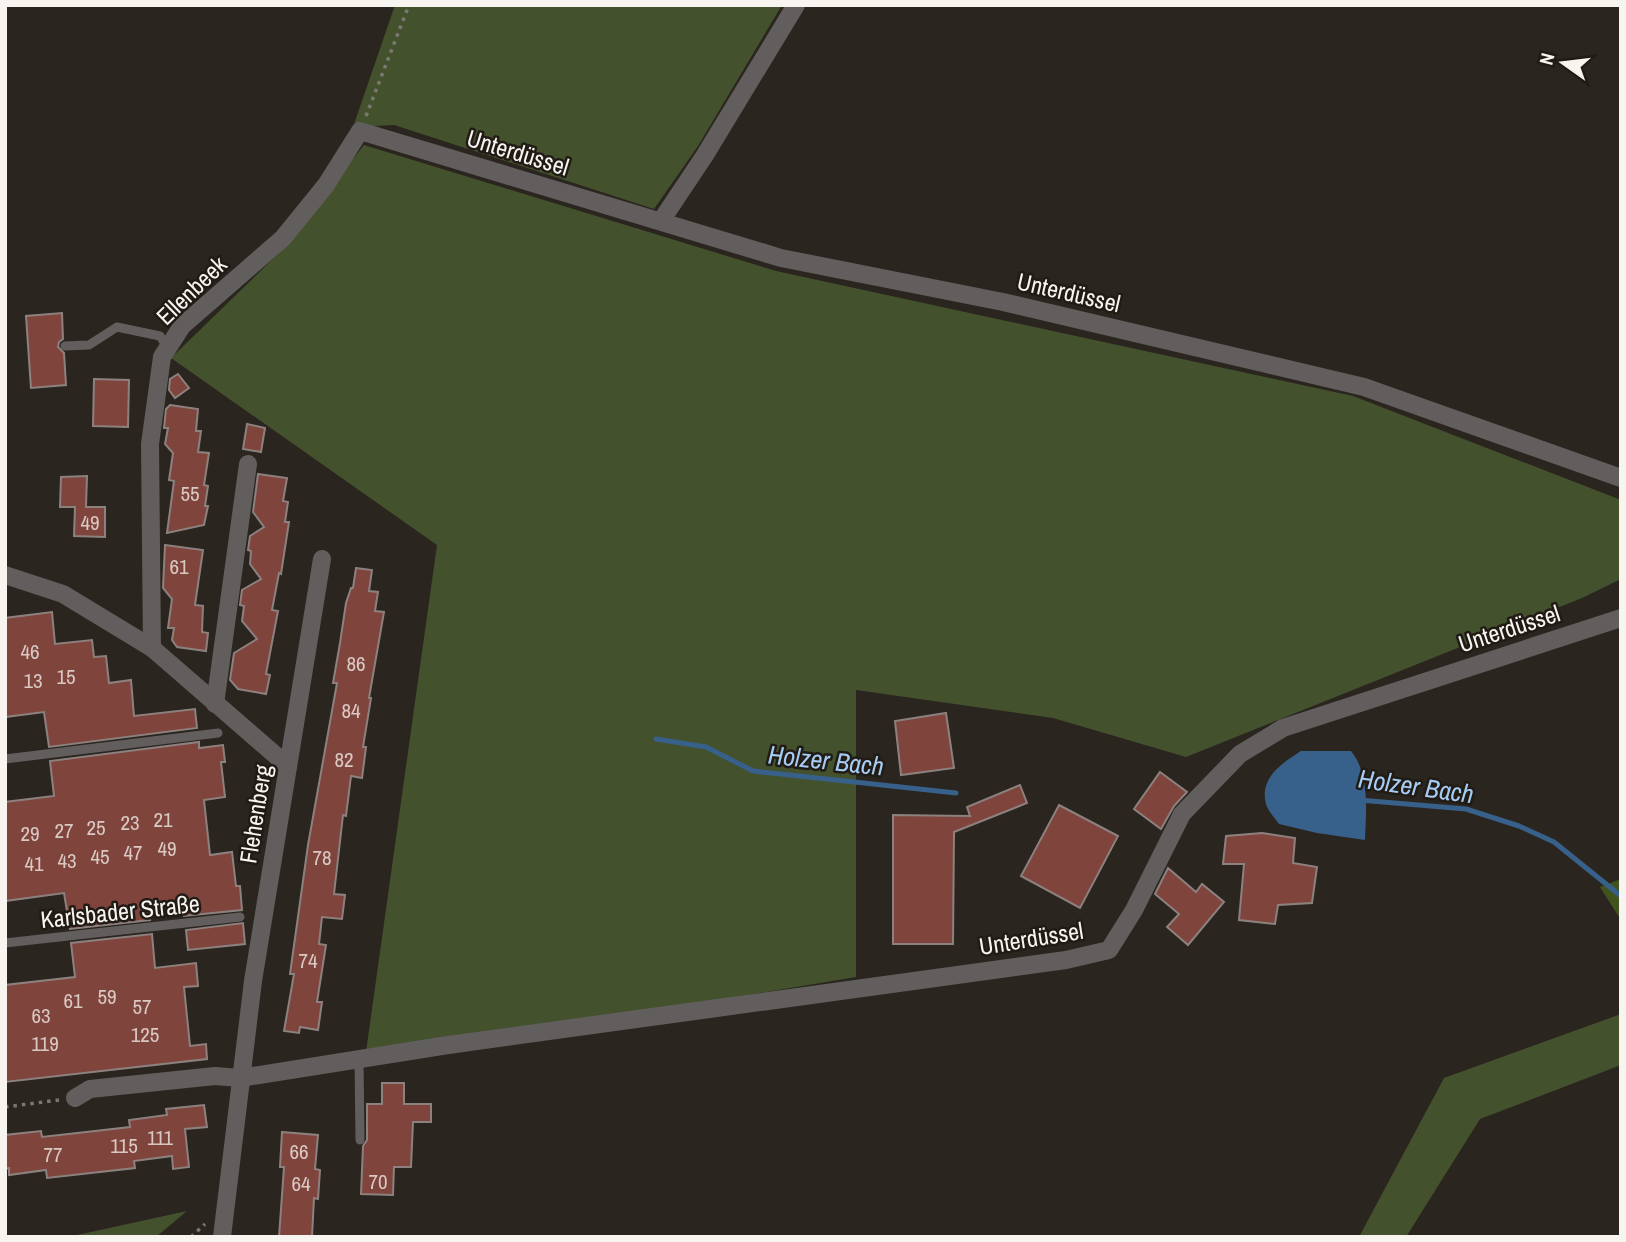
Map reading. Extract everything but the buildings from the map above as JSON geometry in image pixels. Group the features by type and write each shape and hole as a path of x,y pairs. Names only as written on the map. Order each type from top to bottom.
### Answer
{"street":[{"path":"661,221 705,155 796,5"},
{"name":"Unterdüssel","path":"360,131 781,258 1003,302 1364,387 1621,478"},
{"name":"Ellenbeek","path":"152,648 150,444 162,357 181,326 284,238 326,185 360,131"},
{"path":"215,704 248,464"},
{"name":"Flehenberg","path":"222,1237 240,1078 321,559"},
{"path":"5,575 63,594 152,648 288,766"},
{"name":"Unterdüssel","path":"359,1059 1066,960 1108,950 1134,910 1182,814 1240,754 1283,728 1621,618"},
{"path":"75,1098 90,1089 215,1076 240,1078 359,1059"}],"lane":[{"path":"65,346 89,345 117,327 160,336 168,348"},
{"path":"5,759 218,733"},
{"name":"Karlsbader Straße","path":"5,943 240,916"},
{"path":"359,1059 360,1140"}],"path":[{"path":"360,131 409,5"},
{"path":"5,1107 75,1098"}],"green space":[{"path":"395,5 782,5 698,146 654,209 394,125 353,127"},
{"path":"364,145 776,271 1353,396 1621,500 1621,579 1582,598 1186,757 1053,718 856,690 856,977 365,1059 437,545 171,358 278,254"},
{"path":"1621,879 1621,920 1600,887"},
{"path":"1621,1014 1621,1065 1480,1119 1406,1237 1359,1237 1444,1078"},
{"path":"187,1211 156,1237 68,1237"}],"water":[{"path":"1301,751 1351,751 1364,782 1365,840 1279,824 1266,804 1266,786 1280,766"}],"waterway":[{"name":"Holzer Bach","path":"656,739 706,747 753,771 956,793"},
{"name":"Holzer Bach","path":"1359,800 1466,809 1519,826 1554,842 1621,896"}]}
